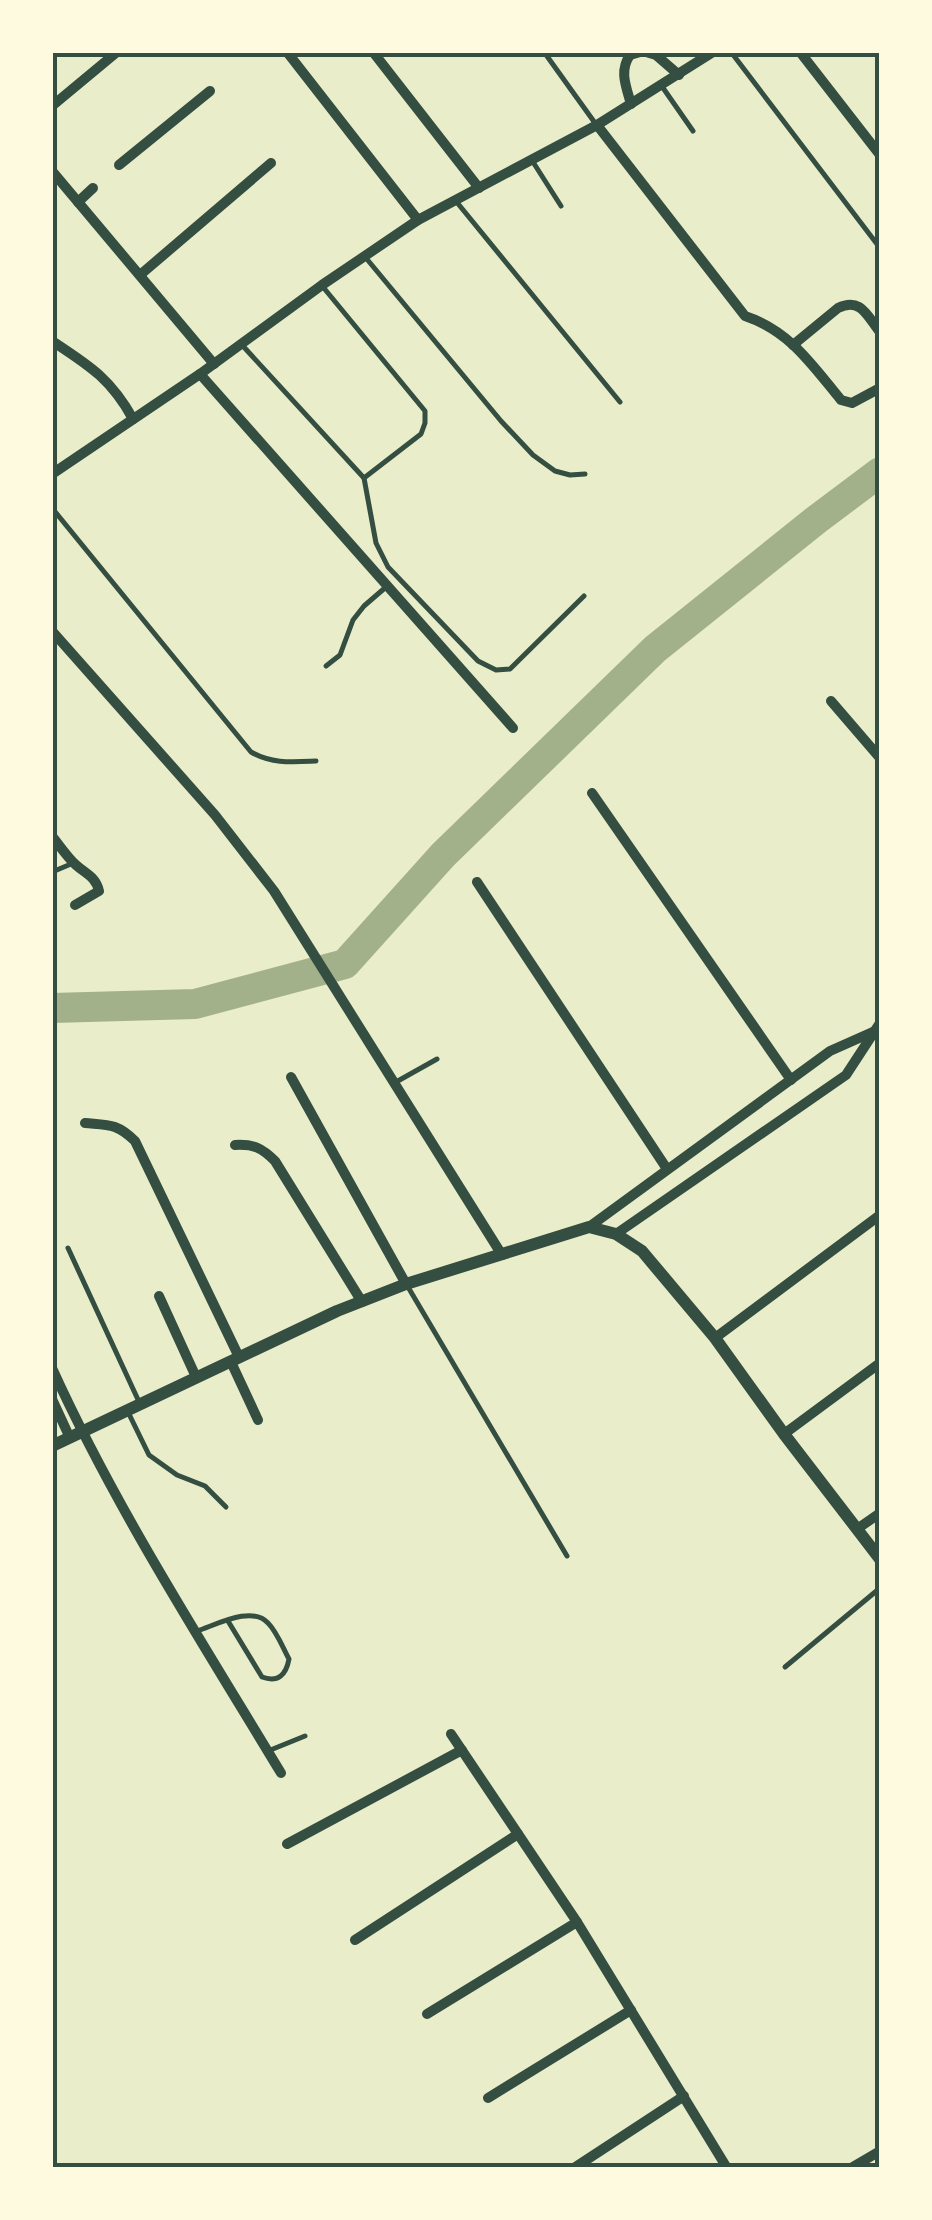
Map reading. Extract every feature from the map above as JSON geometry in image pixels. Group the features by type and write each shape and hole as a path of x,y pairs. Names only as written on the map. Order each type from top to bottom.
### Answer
{"street":[{"path":"52,106 117,52"},
{"path":"287,52 418,220"},
{"path":"373,52 479,188"},
{"path":"52,474 418,220 597,125 713,52"},
{"path":"800,52 880,155"},
{"path":"631,104 622,72 630,55 656,55 678,75"},
{"path":"119,165 210,91"},
{"path":"597,125 745,316 767,324 794,345 841,400 852,404 880,388"},
{"path":"140,275 271,163"},
{"path":"52,171 214,364"},
{"path":"78,202 93,188"},
{"path":"794,345 846,304 854,303 862,309 880,332"},
{"path":"52,342 91,367 119,393 134,419"},
{"path":"200,374 513,728"},
{"path":"52,631 216,814 274,891 502,1255"},
{"path":"831,702 880,758"},
{"path":"592,792 790,1080"},
{"path":"52,836 100,888 74,905"},
{"path":"476,882 667,1169"},
{"path":"52,1446 406,1284 589,1227 830,1051 877,1027"},
{"path":"616,1234 846,1075 877,1027"},
{"path":"290,1077 406,1284"},
{"path":"85,1124 124,1130 134,1141 235,1359 258,1420"},
{"path":"235,1144 252,1144 275,1161 362,1302"},
{"path":"714,1338 880,1215"},
{"path":"589,1227 616,1234 642,1251 714,1338 880,1559"},
{"path":"159,1296 196,1377"},
{"path":"784,1434 880,1363"},
{"path":"52,1368 76,1435"},
{"path":"52,1399 281,1772"},
{"path":"858,1530 880,1513"},
{"path":"451,1734 578,1922 727,2168"},
{"path":"287,1844 462,1750"},
{"path":"355,1940 518,1834"},
{"path":"427,2014 578,1922"},
{"path":"488,2098 630,2010"},
{"path":"574,2168 684,2096"},
{"path":"851,2168 880,2151"}],"lane":[{"path":"544,52 597,125"},
{"path":"731,52 880,248"},
{"path":"661,86 692,131"},
{"path":"532,160 561,206"},
{"path":"455,200 620,402"},
{"path":"364,256 533,456 555,471 585,474"},
{"path":"322,285 425,410 421,434 364,478"},
{"path":"242,345 364,478 376,543 388,567 478,661 496,670 510,669 584,596"},
{"path":"52,508 251,752 278,762 316,761"},
{"path":"326,666 340,655 353,620 387,586"},
{"path":"52,872 74,862"},
{"path":"394,1084 437,1059"},
{"path":"68,1248 149,1455 177,1475 205,1486 226,1507"},
{"path":"406,1284 567,1556"},
{"path":"785,1668 880,1588"},
{"path":"196,1631 228,1621 246,1616 258,1616 268,1623 289,1660 280,1678 270,1680 262,1676 228,1621"},
{"path":"268,1751 305,1736"}],"waterway":[{"path":"52,1008 195,1004 345,964 443,855 655,649 880,472"}]}
